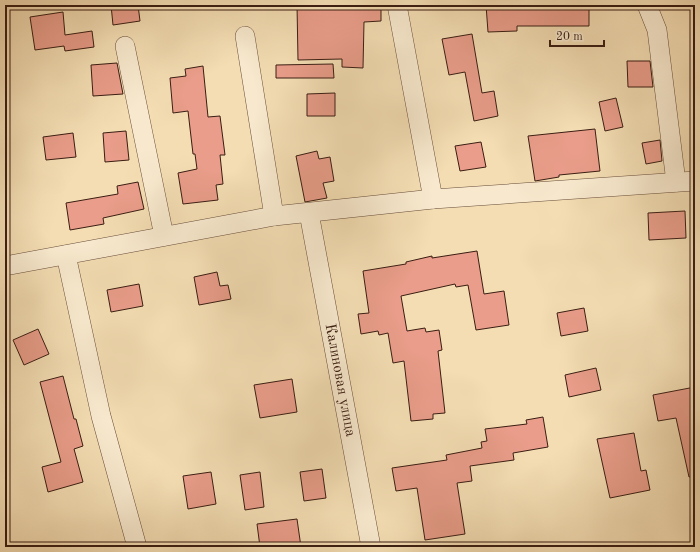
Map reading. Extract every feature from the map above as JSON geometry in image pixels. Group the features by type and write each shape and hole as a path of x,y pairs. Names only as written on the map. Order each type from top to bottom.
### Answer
{"street":[{"path":"397,5 433,199"},
{"path":"647,5 657,30 676,182"},
{"path":"245,36 274,216"},
{"path":"125,46 164,236"},
{"path":"5,266 274,216 433,199 695,181"},
{"name":"Калиновая улица","path":"309,212 371,547"},
{"path":"66,255 101,416 136,547"}],"building":[{"path":"111,5 138,5 140,21 113,25"},
{"path":"297,5 381,5 381,21 364,22 363,68 342,67 342,59 298,60"},
{"path":"486,5 589,5 589,26 517,26 517,31 488,32"},
{"path":"63,12 65,35 92,31 94,47 65,51 64,46 35,50 30,17"},
{"path":"472,34 482,93 494,91 498,116 474,121 465,72 449,75 442,39"},
{"path":"627,61 650,61 653,87 628,87"},
{"path":"117,63 123,94 93,96 91,65"},
{"path":"333,64 334,78 276,78 276,65"},
{"path":"203,66 208,117 220,116 225,155 220,155 223,184 216,185 218,200 183,204 178,173 197,169 195,154 193,154 188,111 173,113 170,78 186,76 185,69"},
{"path":"335,93 335,116 307,116 307,94"},
{"path":"616,98 623,127 605,131 599,102"},
{"path":"595,129 600,171 559,175 559,177 535,181 528,136"},
{"path":"126,131 129,160 105,162 103,133"},
{"path":"73,133 76,157 46,160 43,137"},
{"path":"660,140 662,161 646,164 642,143"},
{"path":"481,142 486,167 460,171 455,146"},
{"path":"317,151 319,159 330,157 334,181 323,183 327,198 305,202 296,156"},
{"path":"138,182 144,209 103,218 104,224 70,230 66,203 118,194 117,186"},
{"path":"685,211 686,238 649,240 648,213"},
{"path":"477,251 484,294 504,291 509,325 476,330 468,285 456,287 455,284 401,296 407,331 425,328 426,332 439,330 442,350 438,351 445,413 433,414 433,419 411,421 404,361 393,363 388,333 379,335 378,331 361,334 358,314 369,313 363,271 406,264 406,262 432,256 432,258"},
{"path":"217,272 220,286 228,285 231,299 199,305 194,277"},
{"path":"139,284 143,306 111,312 107,290"},
{"path":"584,308 588,331 561,336 557,313"},
{"path":"38,329 49,354 24,365 13,340"},
{"path":"596,368 601,390 569,397 565,375"},
{"path":"63,376 74,419 76,419 83,446 74,449 83,482 48,492 42,467 61,462 40,382"},
{"path":"292,379 297,412 260,418 254,385"},
{"path":"695,387 695,476 689,477 676,418 658,421 653,395"},
{"path":"543,417 548,447 513,453 514,460 470,466 472,481 457,483 465,534 425,540 417,488 396,491 392,468 447,460 446,455 482,448 481,442 487,441 485,429 527,424 526,420"},
{"path":"634,433 641,471 646,470 650,490 610,498 597,439"},
{"path":"322,469 326,498 304,501 300,472"},
{"path":"211,472 216,504 188,509 183,476"},
{"path":"260,472 264,507 245,510 240,475"},
{"path":"297,519 301,547 260,547 257,524"}]}
